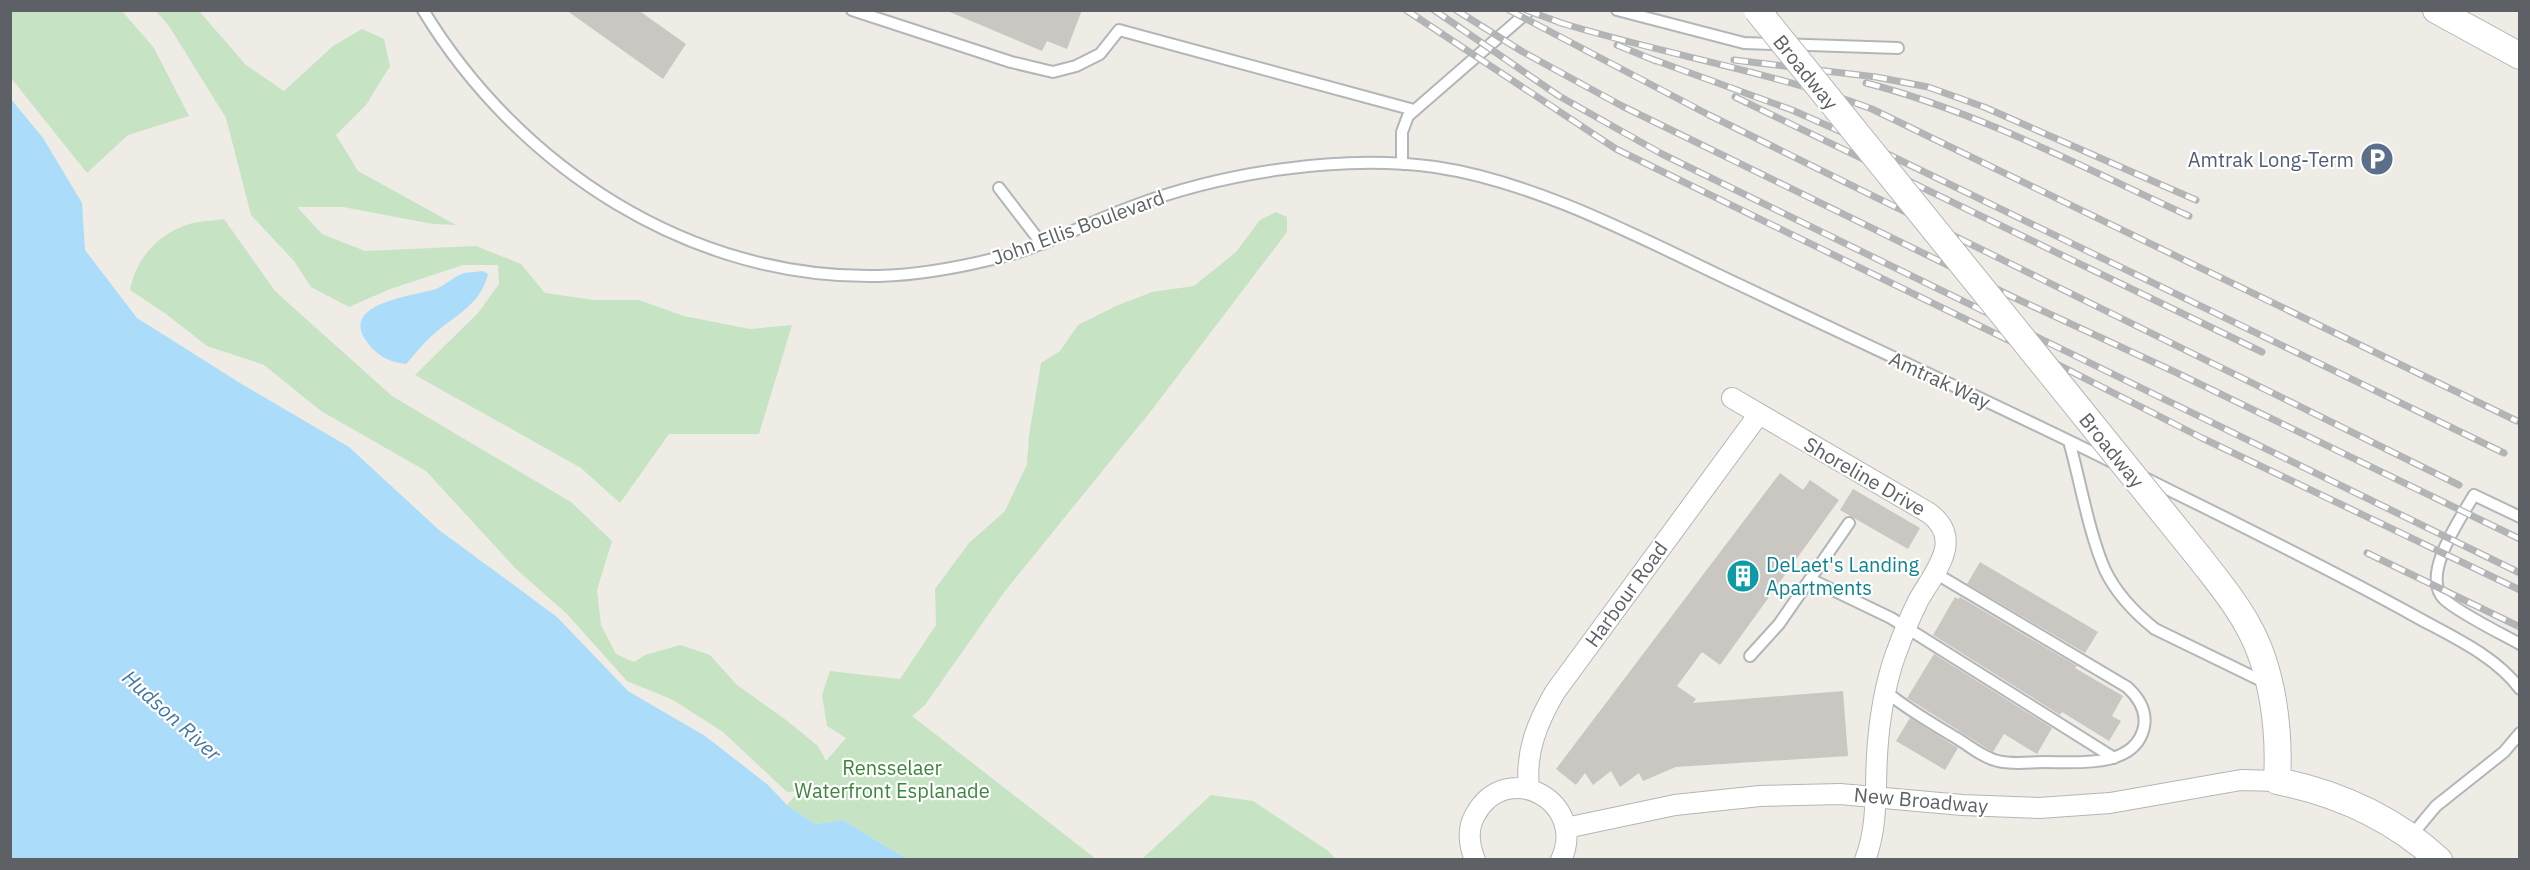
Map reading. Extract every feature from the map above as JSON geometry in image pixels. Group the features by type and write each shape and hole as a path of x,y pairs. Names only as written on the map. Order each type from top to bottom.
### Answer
{"street":[{"name":"Broadway","path":"1757,10 2199,557 2248,625 2269,684 2278,742 2277,781"},
{"path":"2436,10 2520,56"},
{"name":"Shoreline Drive","path":"1732,398 1936,518 1941,524 1946,540 1944,556 1905,628 1885,691 1878,742 1873,835 1865,860"},
{"name":"Harbour Road","path":"1529,789 1527,769 1530,749 1539,722 1555,692 1759,414"},
{"name":"New Broadway","path":"1566,828 1676,805 1731,798 1813,794 1876,796 1962,805 2039,808 2110,802 2241,780 2277,781"},
{"path":"2277,781 2301,786 2354,805 2391,823 2439,860"},
{"path":"1475,860 1470,842 1470,831 1477,811 1492,796 1510,787 1529,789 1553,802 1559,809 1566,828 1566,848 1561,860"}],"lane":[{"name":"John Ellis Boulevard","path":"423,10 472,82 513,126 536,147 612,201 698,244 755,262 789,269 836,275 882,276 913,274 978,262 1042,244 1128,208 1219,180 1321,167 1402,164 1456,171 1502,183"},
{"path":"852,10 923,35 1042,71 1064,70 1087,61 1100,54 1119,30 1414,110"},
{"path":"1402,164 1404,123 1414,110 1530,10"},
{"path":"1617,10 1744,43 1898,48"},
{"name":"Amtrak Way","path":"1502,183 1560,203 1616,227 2069,441 2366,589 2489,659 2520,689"},
{"path":"999,188 1042,244"},
{"path":"2069,441 2098,550 2105,570 2116,589 2142,618 2156,629 2269,684"},
{"path":"2520,517 2474,495 2439,562 2436,579 2444,598 2520,644"},
{"path":"1750,656 1779,624 1849,523"},
{"path":"1885,691 1905,707 1998,761 2084,762 2114,758 2132,748 2142,734 2145,718 2143,709 2133,693 2119,682 1935,573"},
{"path":"1810,579 1884,615 2114,758"},
{"path":"2410,836 2436,806 2504,752 2520,733"}],"green space":[{"path":"10,11 122,11 154,48 189,116 128,135 87,173 11,78"},
{"path":"156,11 199,11 246,65 284,91 333,46 362,29 384,39 390,66 366,105 336,135 358,171 456,225 433,224 343,207 297,207 322,234 365,251 476,246 521,264 545,293 594,300 639,300 684,316 750,329 792,325 759,434 669,434 620,503 581,468 415,375 478,313 499,284 498,265 463,265 390,289 349,307 311,287 294,261 251,215 226,118 169,26"},
{"name":"Rensselaer Waterfront Esplanade","path":"1276,212 1287,217 1287,232 1151,411 1005,591 925,705 912,716 1096,859 907,859 843,820 815,824 787,805 799,791 787,792 723,732 673,700 627,681 566,613 515,568 426,471 321,411 264,365 207,346 130,290 142,259 165,235 190,224 224,219 275,291 392,396 571,502 612,541 597,590 601,625 616,654 634,662 645,655 680,645 710,655 737,685 818,746 826,761 846,738 827,726 822,695 830,671 900,679 936,625 935,589 969,543 1005,511 1027,464 1029,436 1041,363 1060,351 1078,325 1116,306 1152,292 1194,286 1236,252 1260,220"},
{"path":"1211,795 1253,801 1327,850 1336,859 1142,859"}],"water":[{"name":"Hudson River","path":"10,98 43,138 82,203 85,250 137,318 240,383 349,447 439,530 557,617 628,691 705,736 767,784 787,805 815,824 843,820 907,859 11,859"},
{"path":"483,271 488,274 485,284 474,301 423,344 406,364 384,358 367,342 361,329 362,318 370,310 397,299 436,289 464,273"}],"building":[{"path":"566,10 638,10 686,44 663,79"},
{"path":"945,10 1082,10 1067,49 1047,41 1042,51"},
{"name":"DeLaet's Landing Apartments","path":"1780,473 1803,490 1810,480 1839,500 1720,665 1702,652 1677,686 1696,699 1693,703 1843,691 1848,756 1676,767 1643,781 1639,773 1620,787 1611,771 1593,785 1585,773 1576,785 1556,769"},
{"path":"1853,489 1920,528 1908,549 1840,510"},
{"path":"1980,562 2098,632 2085,653 1967,584"},
{"path":"1955,597 1958,599 1960,597 2123,696 2112,716 2121,721 2109,741 2062,712 2060,715 1933,635"},
{"path":"1934,654 2052,728 2037,754 2004,734 1993,752 1907,698"},
{"path":"1910,718 1958,748 1945,770 1896,741"}],"railway":[{"path":"1406,10 1616,149 2033,352 2202,438 2520,590"},
{"path":"1434,10 1559,96 1662,154 2520,573"},
{"path":"1456,10 1523,52 1622,106 2015,298 2175,372 2520,539"},
{"path":"1509,10 1709,115 2459,485"},
{"path":"1526,10 1564,24"},
{"path":"1558,22 1755,73 1872,109 2517,421"},
{"path":"1617,45 1656,61"},
{"path":"1649,58 1792,110 1844,133 2504,453"},
{"path":"1734,60 1876,77 1928,87 1984,107 2196,200"},
{"path":"1866,83 1908,95 1990,125 2189,216"},
{"path":"1735,97 2262,352"},
{"path":"2367,553 2520,627"}],"place":[{"name":"Amtrak Long-Term","path":"2377,159"},
{"name":"DeLaet's Landing Apartments","path":"1743,576"}]}
